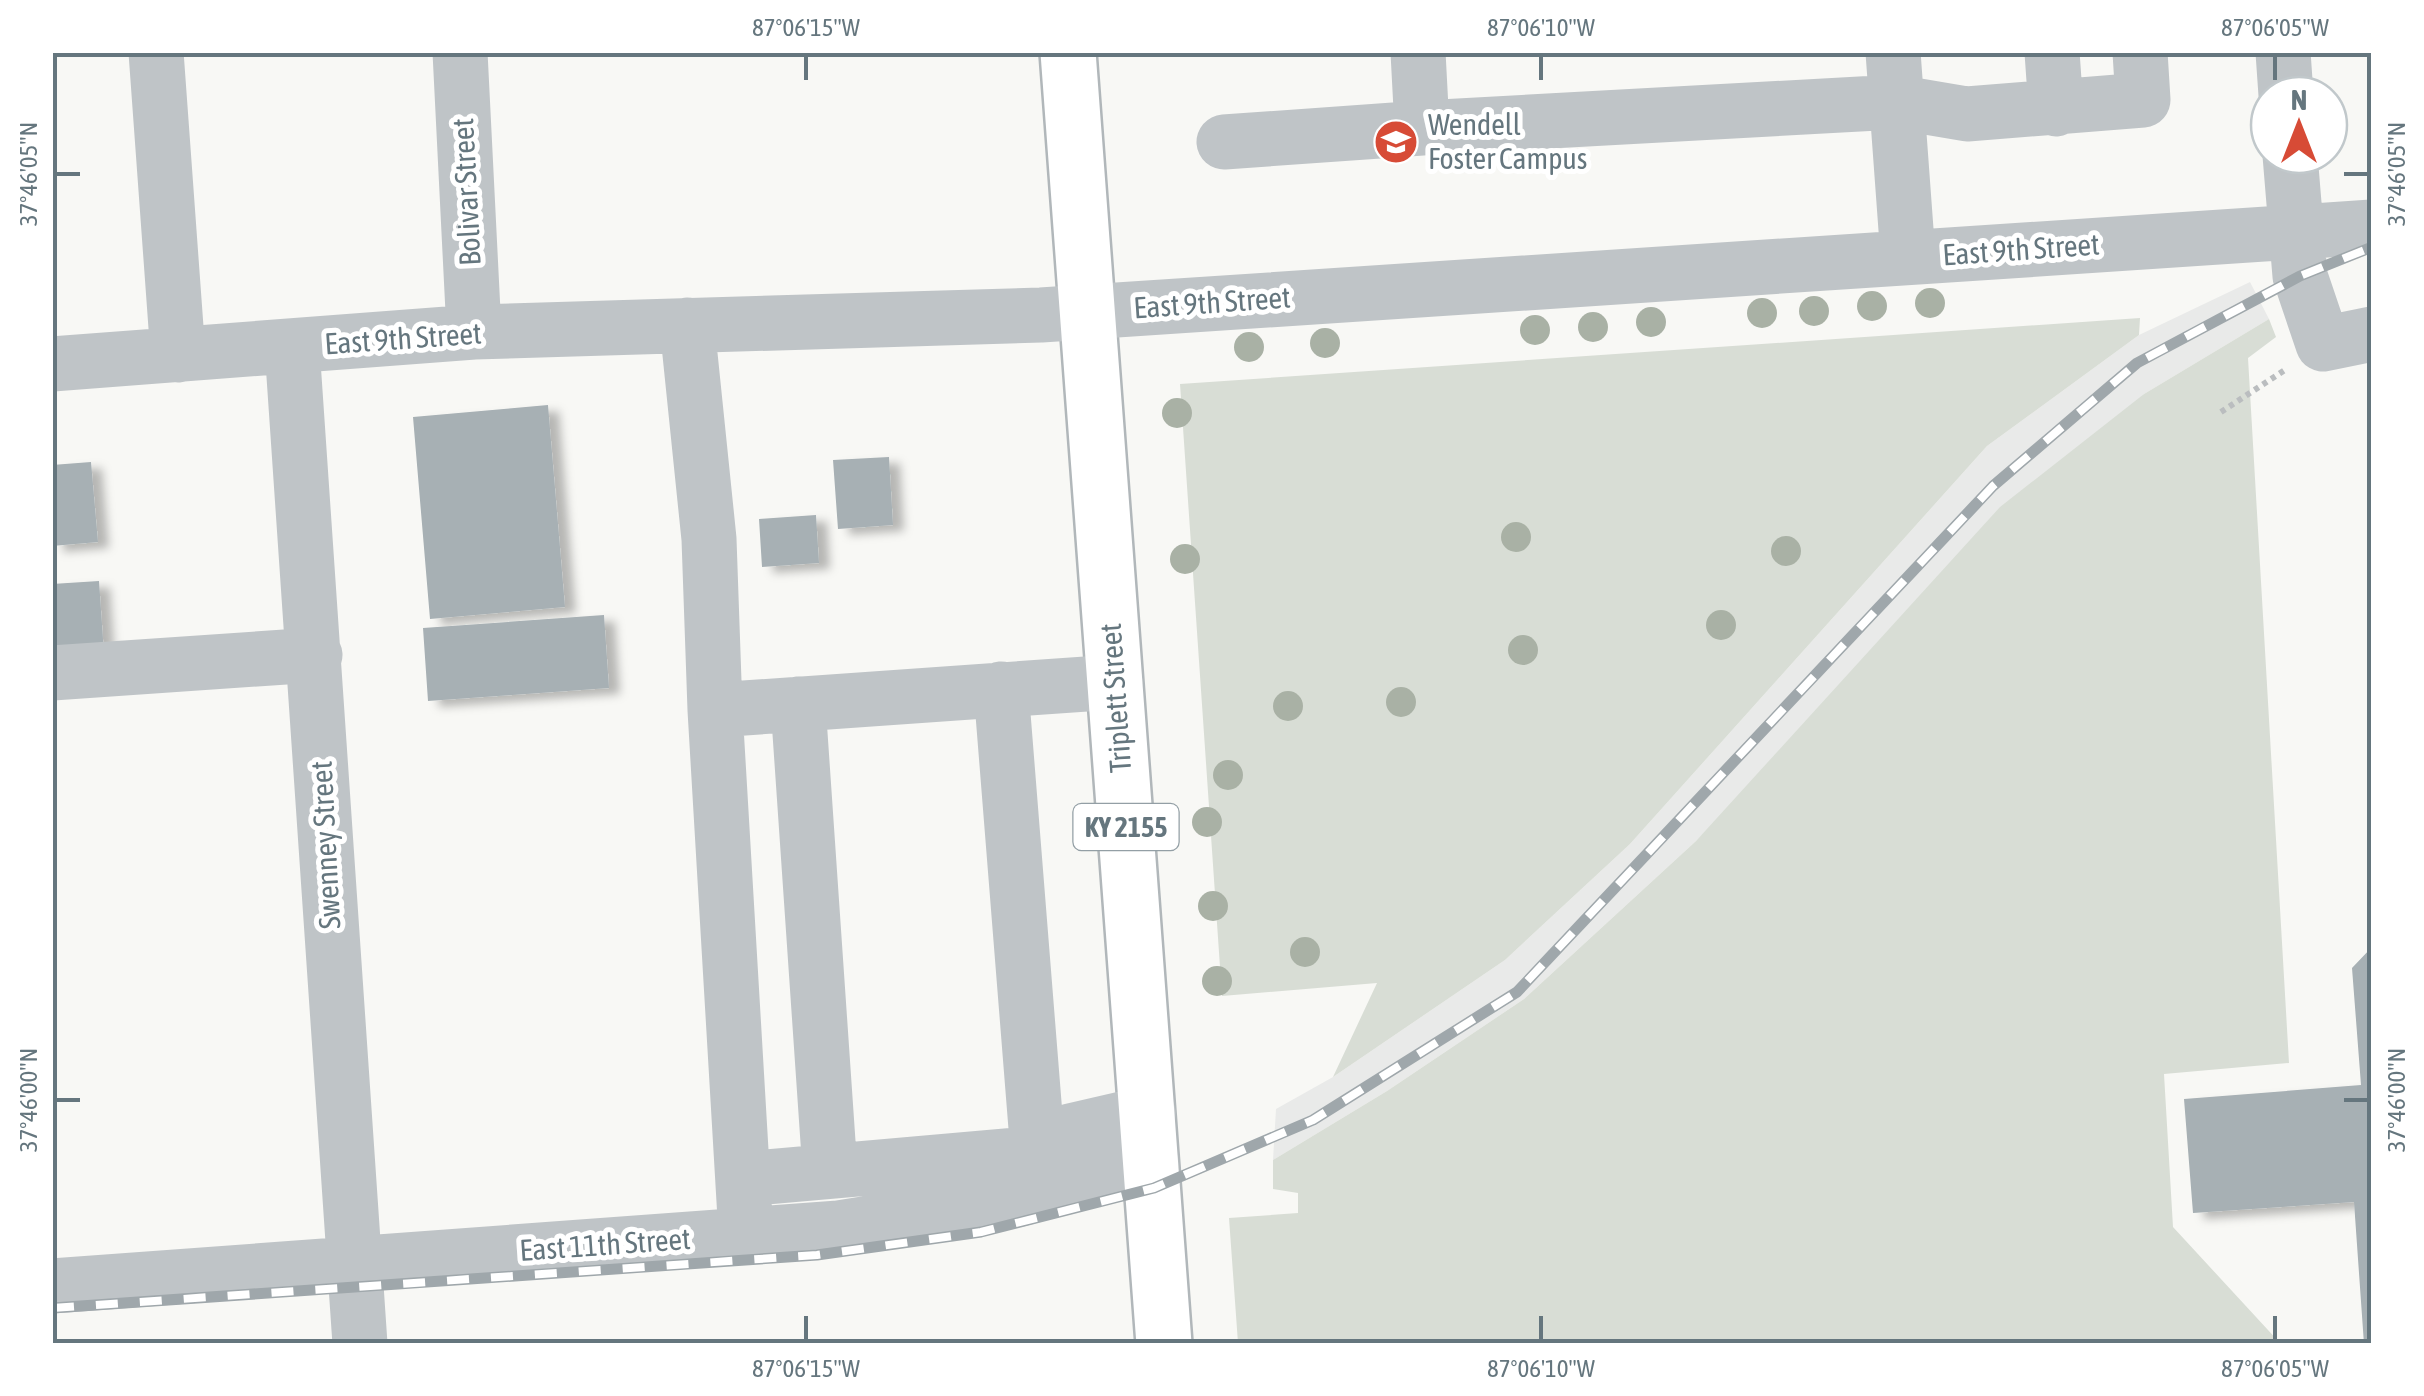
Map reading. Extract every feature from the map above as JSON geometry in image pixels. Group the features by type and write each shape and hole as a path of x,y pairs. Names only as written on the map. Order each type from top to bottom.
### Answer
{"main road":[{"name":"Triplett Street","path":"1068,52 1164,1344"}],"street":[{"path":"156,52 178,356"},
{"name":"Bolivar Street","path":"460,52 474,332"},
{"path":"1418,52 1422,128"},
{"path":"2052,52 2056,109"},
{"path":"1224,142 1422,128 1895,77 1967,114 2056,109 2143,100 2140,52"},
{"path":"1895,77 1908,257"},
{"path":"2291,175 2300,276 2347,339"},
{"name":"East 9th Street","path":"52,364 474,332 1086,312 2372,227"},
{"path":"686,326 709,539 714,710 746,1235"},
{"name":"Swenney Street","path":"292,348 360,1344"},
{"path":"52,673 315,655"},
{"path":"714,710 1115,682"},
{"path":"1001,689 1038,1154"},
{"path":"798,704 830,1172"},
{"path":"744,1180 830,1172 925,1188 1038,1154 1070,1131 1150,1138"},
{"name":"East 11th Street","path":"52,1286 839,1228 925,1188 1020,1200 1150,1138"}],"path":[{"path":"2221,412 2347,339"}],"shaded area":[{"path":"2250,282 2269,319 2144,394 1696,841 1524,999 1387,1091 1273,1160 1276,1109 1333,1077 1505,960 1630,844 1987,446 2139,335"},
{"path":"2140,318 2139,335 1987,446 1630,844 1505,960 1333,1077 1377,983 1222,996 1180,384"},
{"path":"2269,319 2276,337 2248,358 2289,1063 2164,1074 2173,1227 2280,1343 1238,1343 1229,1218 1298,1213 1298,1193 1273,1189 1273,1160 1387,1091 1524,999 1696,841 2000,507 2144,394"}],"building":[{"path":"548,405 565,607 430,619 413,417"},
{"path":"889,457 893,525 838,529 833,460"},
{"path":"91,462 98,542 52,546 52,465"},
{"path":"816,515 819,563 762,567 759,519"},
{"path":"99,581 104,654 52,658 52,584"},
{"path":"604,615 609,688 428,701 423,628"},
{"path":"2372,947 2372,1344 2364,1344 2354,1202 2193,1213 2184,1099 2361,1085 2352,968"}],"railway":[{"path":"52,1308 817,1255 981,1232 1154,1188 1313,1120 1517,992 1993,486 2137,363 2300,276 2372,247"}],"place":[{"name":"Wendell Foster Campus","path":"1396,142"}]}
